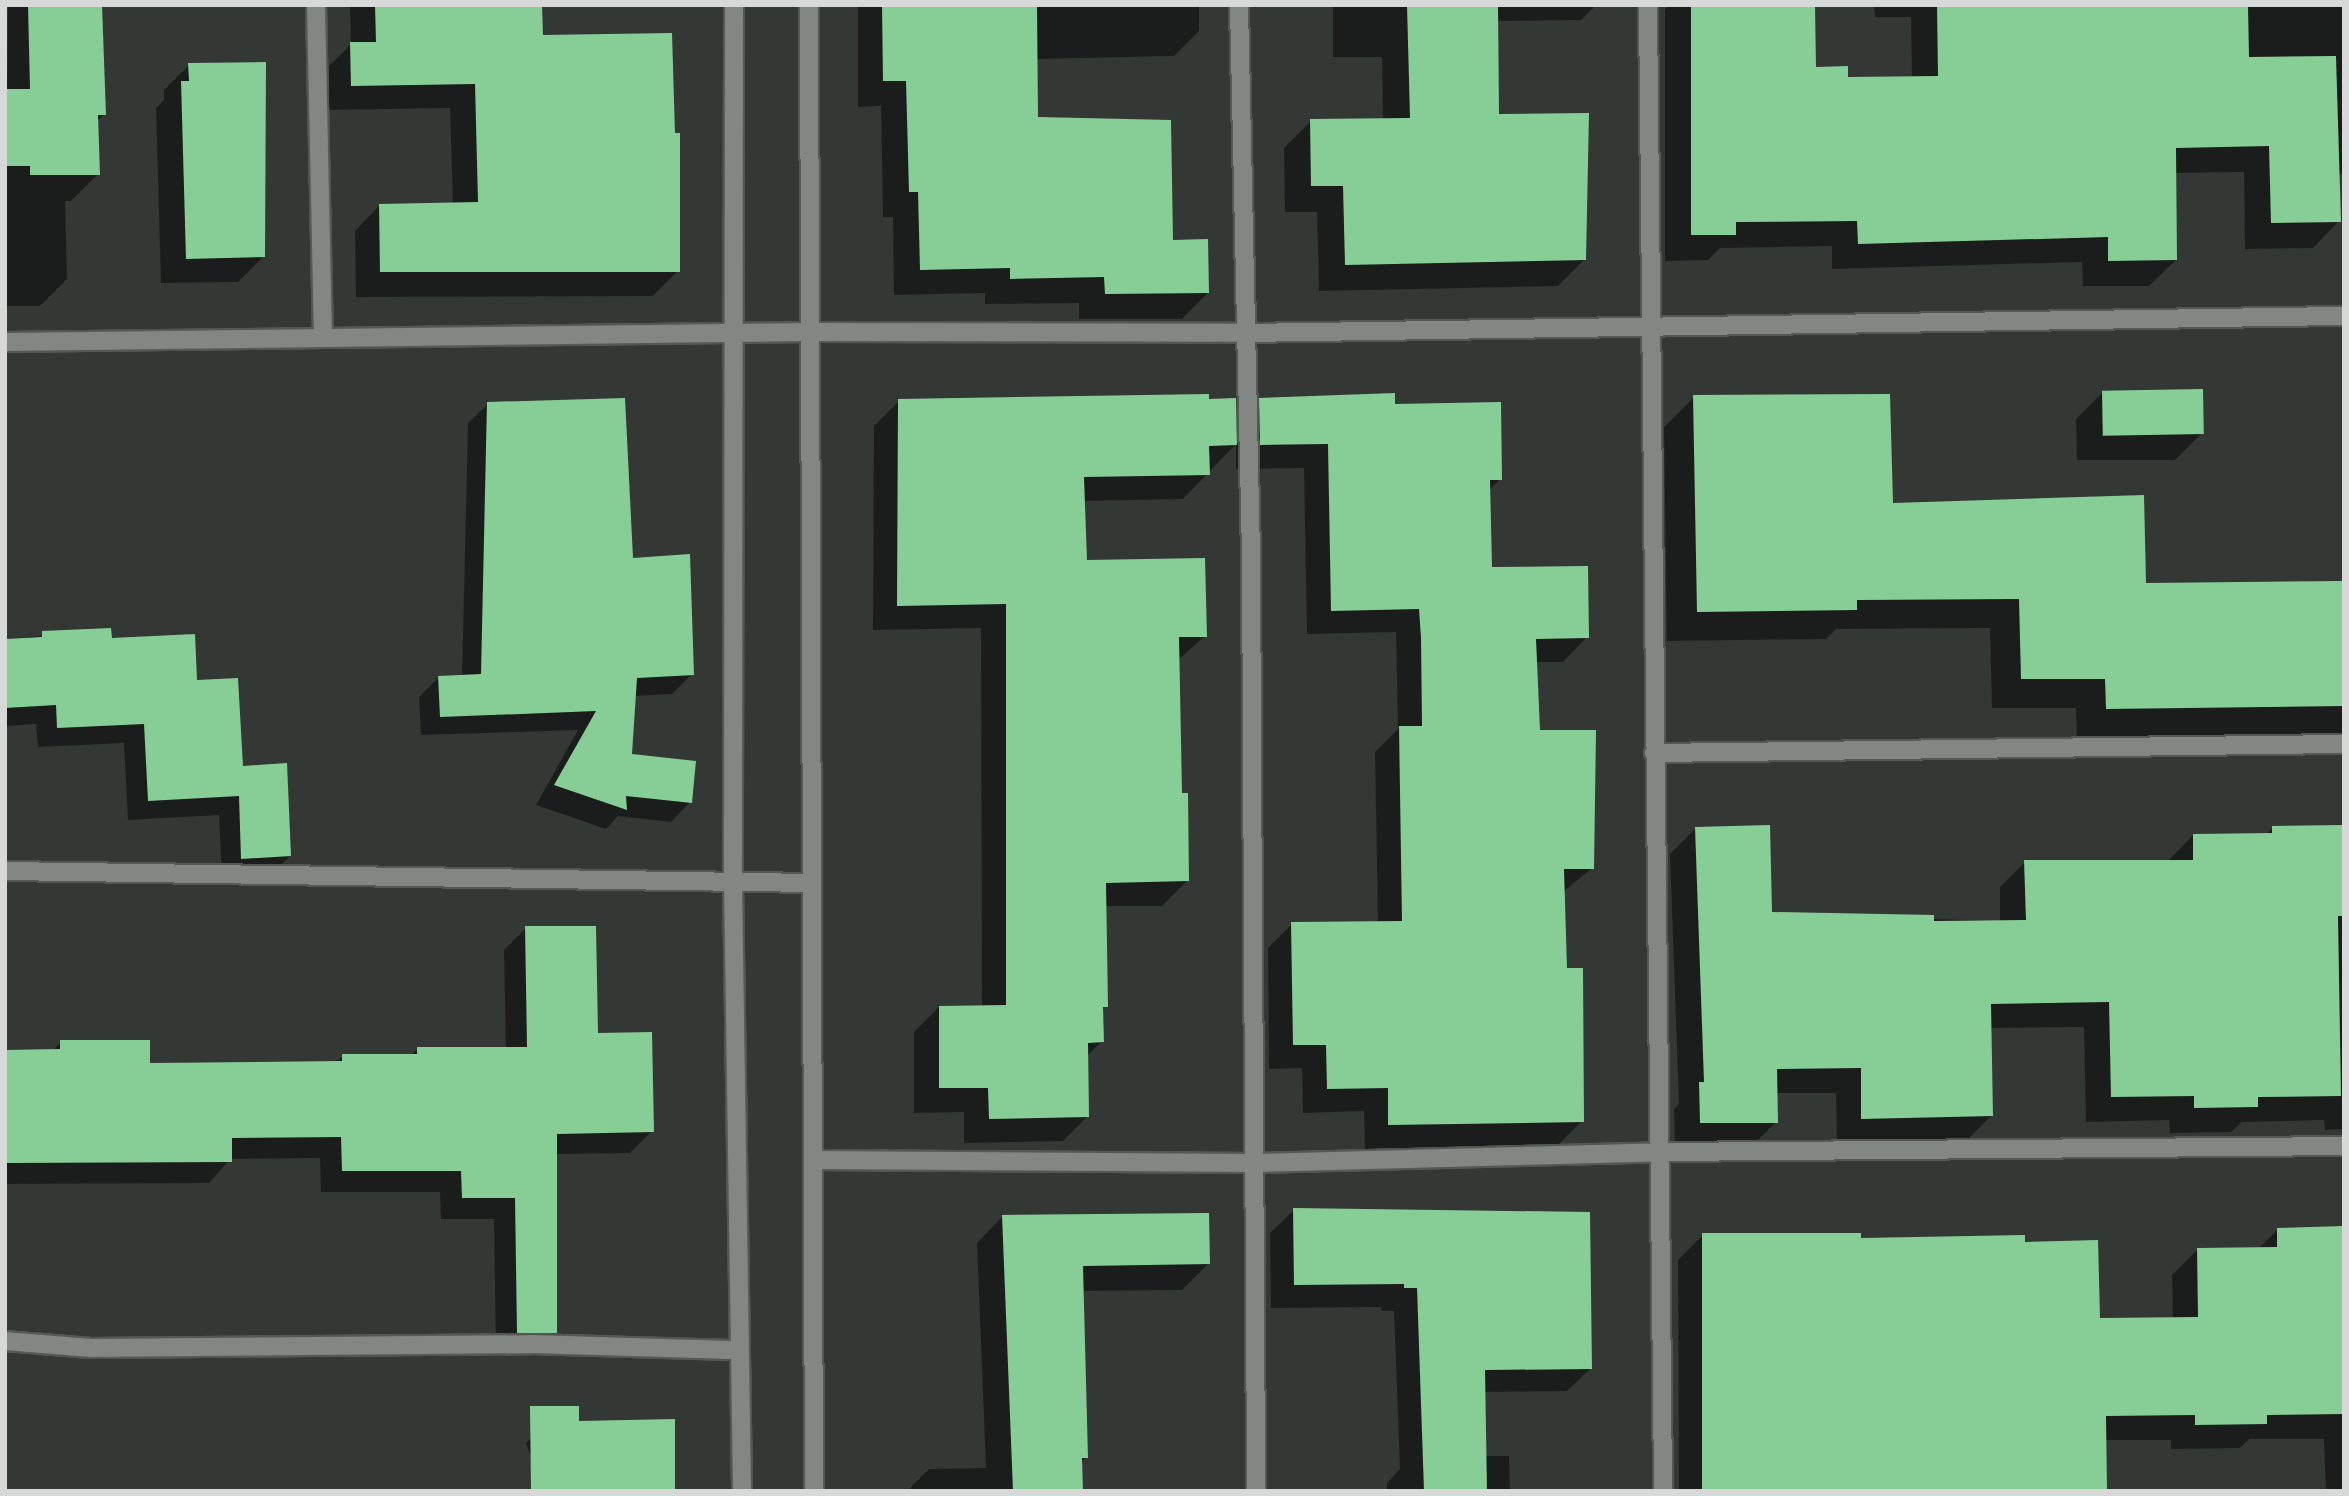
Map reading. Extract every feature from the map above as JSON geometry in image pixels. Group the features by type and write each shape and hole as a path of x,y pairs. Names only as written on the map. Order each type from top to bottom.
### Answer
{"street":[{"path":"316,5 323,338"},
{"path":"734,5 733,882 743,1491"},
{"path":"809,5 814,1491"},
{"path":"1239,5 1255,1163 1256,1491"},
{"path":"1648,5 1648,324 1662,1152 1663,1491"},
{"path":"5,342 809,332 1245,333 1648,324 2344,316"},
{"path":"1654,754 2344,744"},
{"path":"5,872 812,883"},
{"path":"814,1160 1255,1163 1662,1152 2344,1146"},
{"path":"5,1341 91,1348 531,1344 739,1350"}],"building":[{"path":"28,5 102,5 106,115 98,115 100,175 30,175 30,166 5,166 5,89 30,89"},
{"path":"375,5 542,5 543,35 672,33 675,133 680,133 680,272 380,272 379,204 478,202 475,84 351,86 350,42 376,42"},
{"path":"882,5 1037,5 1038,117 1171,120 1173,240 1208,239 1209,293 1105,294 1104,277 1010,279 1010,268 920,270 918,192 909,192 906,81 883,81"},
{"path":"1407,5 1498,5 1499,114 1589,113 1586,260 1345,265 1343,186 1311,186 1310,119 1410,118"},
{"path":"1691,5 1815,5 1816,67 1848,66 1848,77 1938,76 1937,5 2248,5 2249,57 2336,56 2341,222 2271,223 2269,146 2176,148 2177,260 2108,261 2108,237 1858,244 1857,221 1736,222 1736,235 1691,235"},
{"path":"266,62 265,257 186,259 181,81 189,81 188,63"},
{"path":"2203,389 2204,434 2103,436 2102,391"},
{"path":"1395,393 1395,404 1501,402 1502,480 1490,480 1492,567 1588,566 1589,638 1536,639 1540,730 1596,730 1594,869 1564,869 1567,968 1583,968 1584,1122 1388,1125 1388,1088 1327,1089 1326,1045 1293,1045 1291,922 1402,921 1399,726 1422,726 1421,638 1419,609 1331,611 1328,444 1260,445 1259,398"},
{"path":"1209,394 1209,399 1236,398 1237,445 1209,446 1210,475 1084,477 1087,560 1205,558 1207,637 1179,637 1182,793 1188,793 1189,881 1106,883 1108,1007 1103,1007 1104,1042 1088,1043 1089,1117 989,1119 988,1088 939,1088 939,1006 1006,1005 1006,604 897,606 898,399"},
{"path":"1890,394 1893,503 2144,495 2146,583 2344,581 2344,706 2106,709 2105,679 2021,679 2019,599 1857,600 1857,610 1697,612 1693,395"},
{"path":"625,398 633,558 690,554 694,675 637,678 632,754 696,761 692,803 626,796 627,810 554,785 596,711 440,717 438,676 481,674 487,402"},
{"path":"111,628 112,638 195,634 197,680 238,678 243,766 287,763 291,856 241,859 239,796 148,801 144,724 57,728 56,705 5,708 5,639 42,637 42,631"},
{"path":"1770,825 1772,912 1934,915 1934,921 2026,920 2024,860 2193,860 2193,834 2272,833 2272,826 2342,825 2344,916 2338,916 2341,1096 2258,1097 2258,1107 2194,1108 2194,1096 2111,1097 2109,1002 1991,1004 1993,1116 1861,1119 1861,1068 1777,1069 1778,1123 1700,1123 1699,1082 1704,1082 1695,827"},
{"path":"525,926 596,926 598,1033 652,1032 654,1132 557,1134 557,1333 517,1333 515,1198 462,1198 461,1171 342,1171 341,1137 232,1138 232,1162 5,1163 5,1050 60,1049 60,1040 150,1040 150,1063 342,1061 342,1054 417,1054 417,1047 527,1047"},
{"path":"1293,1208 1590,1212 1592,1369 1485,1370 1487,1491 1424,1491 1417,1288 1404,1288 1404,1284 1294,1285"},
{"path":"1209,1213 1210,1264 1083,1266 1088,1458 1082,1458 1083,1491 1013,1491 1002,1215"},
{"path":"2344,1226 2344,1414 2267,1415 2267,1424 2195,1425 2195,1415 2106,1416 2107,1491 1702,1491 1702,1233 1861,1233 1861,1238 2025,1235 2025,1242 2098,1240 2100,1318 2198,1317 2197,1248 2277,1247 2277,1228"},
{"path":"530,1406 579,1406 579,1421 675,1419 675,1491 531,1491"}]}
